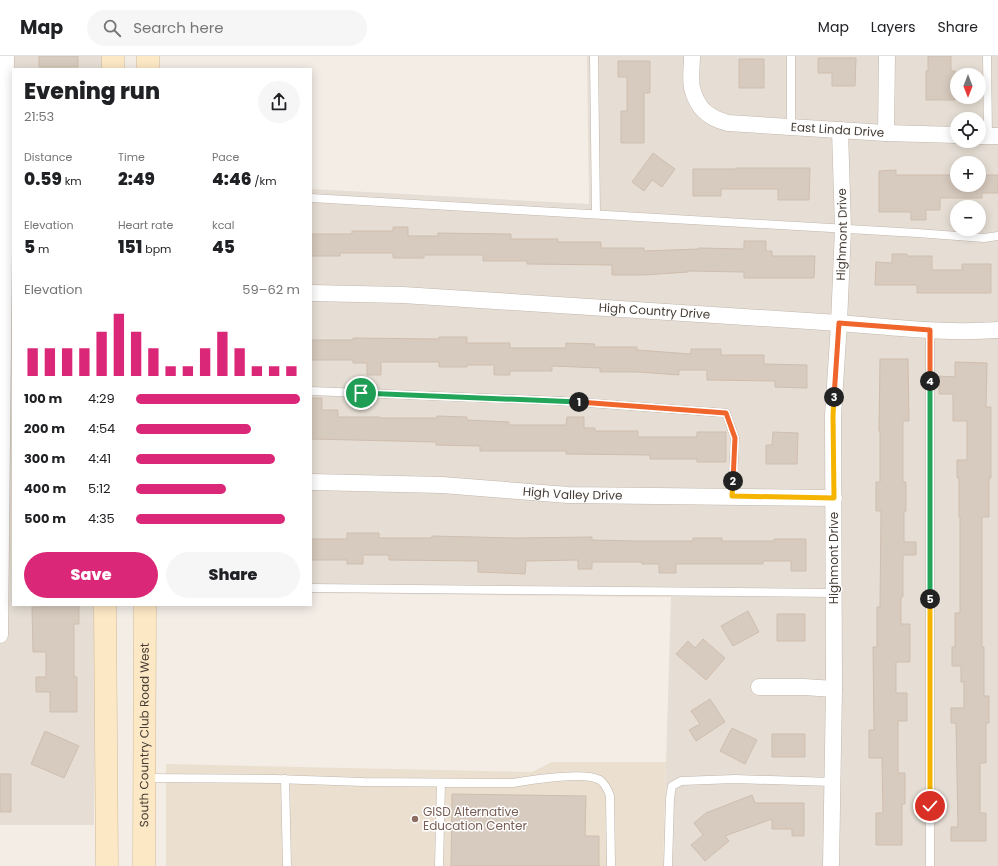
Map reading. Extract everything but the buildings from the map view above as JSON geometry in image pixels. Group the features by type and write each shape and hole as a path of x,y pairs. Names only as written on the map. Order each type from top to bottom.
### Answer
{"street":[{"path":"0,635 7,480 6,56"},
{"path":"113,56 113,68"},
{"path":"148,56 148,68"},
{"name":"East Linda Drive","path":"692,56 692,87 701,110 718,120 728,123 886,133 950,135"},
{"path":"886,133 887,56"},
{"name":"Highmont Drive","path":"831,866 834,690 833,416 839,323 842,229 840,130"},
{"name":"High Country Drive","path":"312,293 403,295 930,330 976,332 998,330"},
{"name":"High Valley Drive","path":"312,482 442,485 568,495 834,498"},
{"path":"105,606 107,866"},
{"name":"South Country Club Road West","path":"144,866 145,606"},
{"path":"759,687 804,687 834,690"}],"lane":[{"path":"594,56 596,214"},
{"path":"791,56 791,127"},
{"path":"987,56 988,136"},
{"path":"312,198 984,238 998,236"},
{"path":"930,330 930,866"},
{"path":"312,391 562,401 726,413 735,438 732,496"},
{"path":"312,588 834,593"},
{"path":"145,778 513,783 532,779 588,776 600,781 608,788 610,796 610,866"},
{"path":"285,779 287,866"},
{"path":"668,866 670,798 672,786 681,781 735,779 832,782"},
{"path":"439,866 441,783"}],"shaded area":[{"path":"0,56 103,56 103,68 12,68 12,606 96,606 94,825 0,825"},
{"path":"587,56 998,56 998,866 663,866 671,597 312,593 312,189 589,204"},
{"name":"GISD Alternative Education Center","path":"552,762 666,762 663,866 166,866 166,764 532,772"}],"place":[{"name":"GISD Alternative Education Center","path":"415,819"}],"route":[{"path":"361,393 562,401 726,413 735,438 732,496 834,498 833,416 839,323 930,330 930,806"}]}
